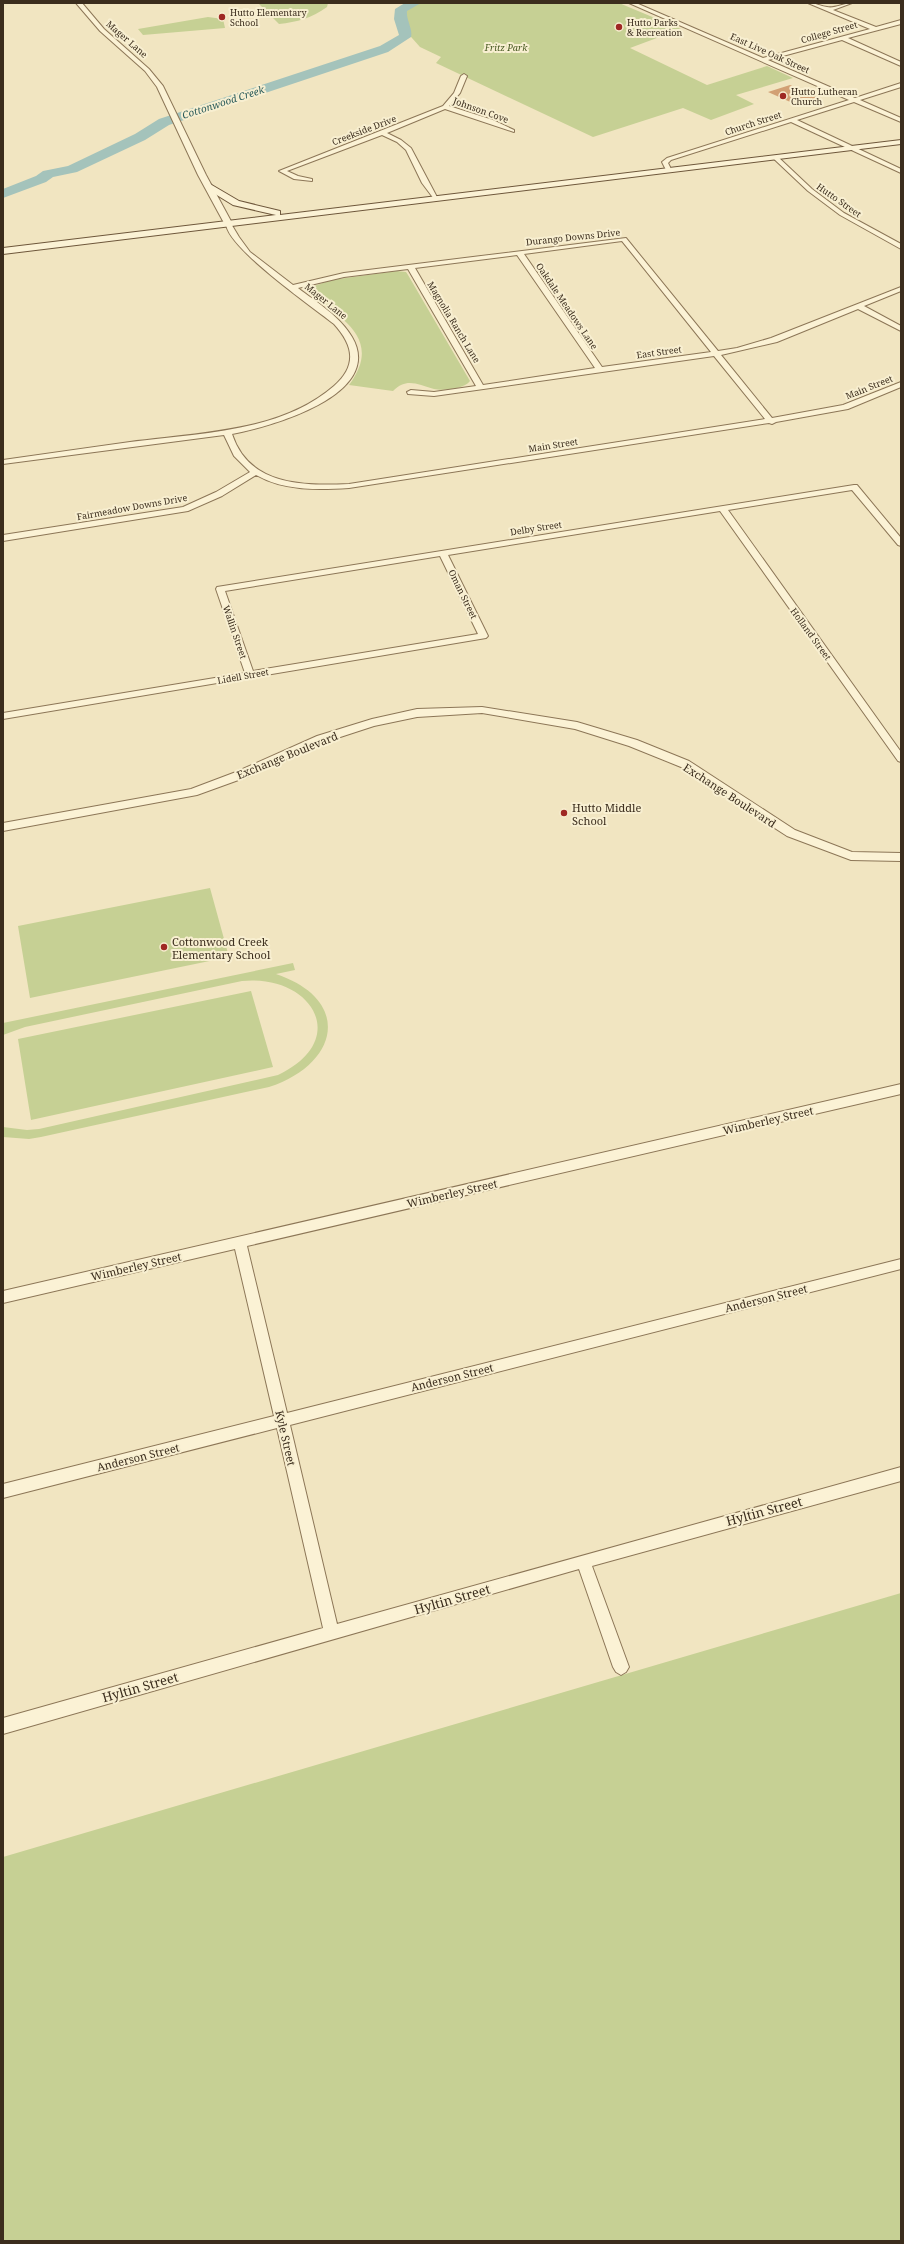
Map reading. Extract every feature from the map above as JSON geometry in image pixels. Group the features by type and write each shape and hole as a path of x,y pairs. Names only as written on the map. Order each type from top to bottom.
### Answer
{"main road":[{"path":"3,251 668,169 901,142"},
{"path":"210,187 236,202 290,215"}],"street":[{"name":"Mager Lane","path":"3,462 255,427 300,412 320,402 335,390 351,373 354,360 353,345 348,333 337,322 241,246 228,223 160,86 147,70 110,39 86,14 79,3"},
{"name":"East Live Oak Street","path":"632,3 901,120"},
{"path":"811,3 875,29"},
{"path":"827,10 849,3"},
{"name":"College Street","path":"763,60 901,22"},
{"path":"842,38 901,64"},
{"name":"Creekside Drive","path":"310,180 296,178 282,171 382,133 445,106 457,93 464,76"},
{"name":"Church Street","path":"668,169 665,162 669,160 901,85"},
{"name":"Johnson Cove","path":"445,106 491,121 512,131"},
{"path":"792,120 901,171"},
{"path":"382,133 399,141 409,149 425,183 436,198"},
{"name":"Hutto Street","path":"775,157 810,190 842,214 901,247"},
{"name":"Durango Downs Drive","path":"293,287 335,276 624,239 772,422"},
{"name":"Oakdale Meadows Lane","path":"520,252 600,370"},
{"name":"Magnolia Ranch Lane","path":"410,266 482,387"},
{"name":"East Street","path":"411,392 434,394 718,354 752,347 901,289"},
{"path":"858,306 901,329"},
{"name":"Main Street","path":"227,431 241,460 256,472 278,481 309,487 349,486 772,422 845,407 901,384"},
{"name":"Fairmeadow Downs Drive","path":"3,538 130,519 185,509 213,497 256,472"},
{"name":"Delby Street","path":"220,589 854,487 901,543"},
{"name":"Holland Street","path":"722,508 901,759"},
{"name":"Oman Street","path":"443,553 482,636"},
{"name":"Wallin Street","path":"220,589 250,675"},
{"name":"Lidell Street","path":"3,716 482,636"},
{"name":"Exchange Boulevard","path":"3,827 193,792 240,775 321,739 372,723 417,713 482,710 532,717 577,726 633,743 685,764 733,794 791,834 851,856 901,857"},
{"name":"Wimberley Street","path":"3,1297 901,1089"},
{"name":"Kyle Street","path":"240,1242 332,1633"},
{"name":"Anderson Street","path":"3,1491 901,1264"},
{"name":"Hyltin Street","path":"3,1726 583,1561 901,1474"},
{"path":"583,1561 621,1667"}],"green space":[{"path":"328,3 327,7 310,17 298,21 279,24 259,4"},
{"name":"Fritz Park","path":"409,3 619,3 681,29 630,48 707,85 767,66 793,78 736,95 754,104 711,120 683,108 593,137 436,63 441,57 420,47 396,20 400,6"},
{"path":"208,17 223,19 225,28 143,35 138,29"},
{"path":"397,271 406,272 408,275 470,381 467,384 458,388 443,390 408,383 403,384 393,391 349,385 359,369 362,354 360,341 344,320 306,291 306,289 331,280"},
{"path":"210,888 229,957 30,998 18,926"},
{"path":"293,963 295,970 276,974 301,985 317,999 326,1015 328,1032 322,1048 310,1063 293,1077 269,1087 41,1137 29,1139 3,1137 3,1127 27,1130 39,1129 278,1075 301,1061 313,1045 318,1028 314,1012 304,998 288,988 267,982 242,981 25,1027 3,1035 3,1023"},
{"path":"251,991 273,1067 31,1120 18,1039"},
{"path":"901,1593 901,2241 3,2241 3,1857"}],"building":[{"name":"Hutto Lutheran Church","path":"790,85 819,98 797,105 768,92"}],"waterway":[{"name":"Cottonwood Creek","path":"3,194 41,179 48,174 72,169 140,137 164,122 384,49 405,37 406,33 400,19 401,9 415,3"}],"place":[{"name":"Hutto Elementary School","path":"222,17"},
{"name":"Hutto Parks & Recreation","path":"619,27"},
{"name":"Hutto Lutheran Church","path":"783,96"},
{"name":"Hutto Middle School","path":"564,813"},
{"name":"Cottonwood Creek Elementary School","path":"164,947"}]}
